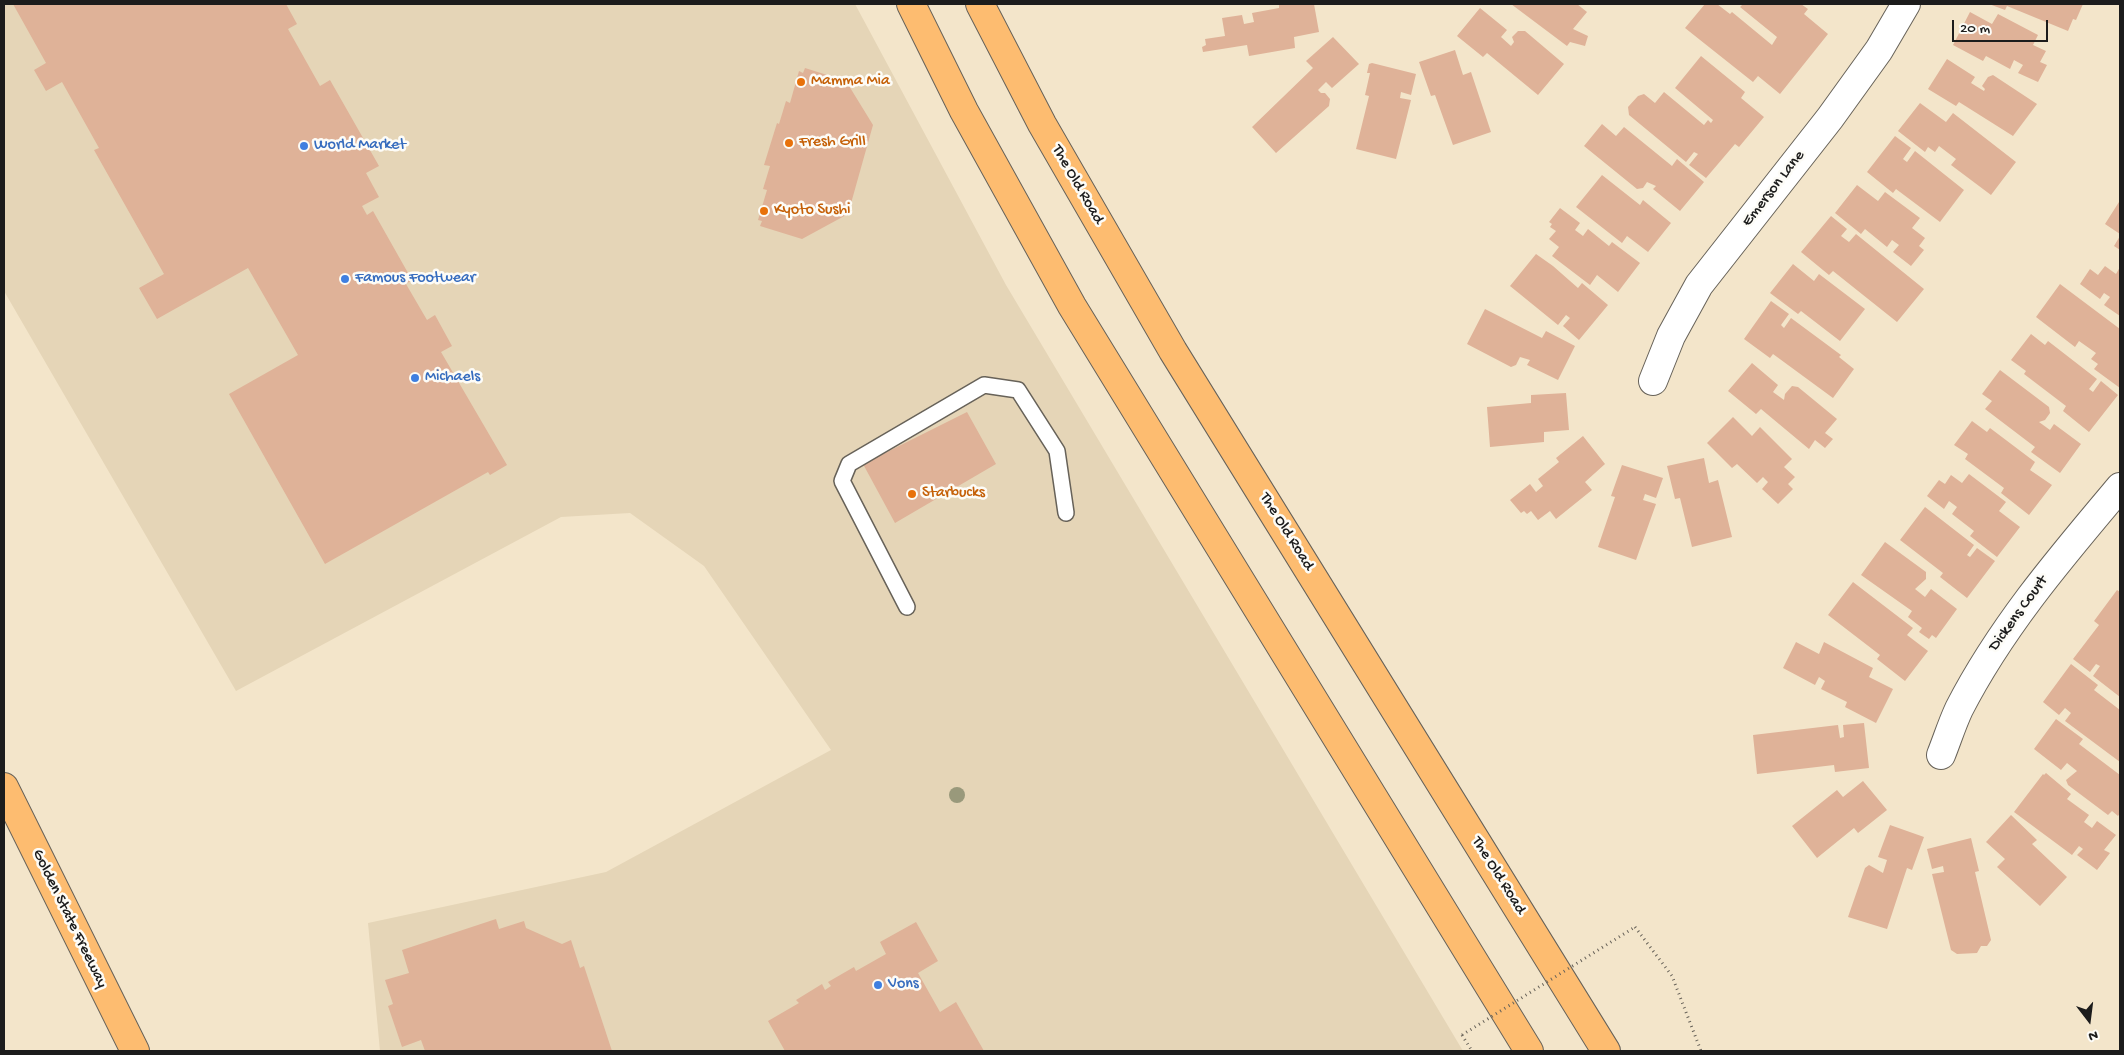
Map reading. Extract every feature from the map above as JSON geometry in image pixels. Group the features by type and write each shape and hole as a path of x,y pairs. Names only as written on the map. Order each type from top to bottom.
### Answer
{"main road":[{"path":"911,4 964,110 1072,306 1529,1051"},
{"name":"The Old Road","path":"980,4 1042,124 1173,351 1606,1051"},
{"name":"Golden State Freeway","path":"4,787 135,1051"}],"street":[{"name":"Emerson Lane","path":"1653,381 1671,336 1699,285 1830,118 1879,50 1906,4"},
{"name":"Dickens Court","path":"1941,755 1959,710 1987,659 2055,565 2120,487"}],"lane":[{"path":"907,607 842,481 849,464 984,385 1018,390 1057,451 1066,513"}],"path":[{"path":"1472,1051 1462,1035 1635,927 1672,976 1701,1051"}],"shaded area":[{"path":"4,4 855,4 1006,285 1463,1051 380,1051 368,923 606,872 831,750 704,566 630,513 561,517 236,691 4,291"}],"building":[{"path":"13,4 286,4 297,24 288,29 320,86 330,80 379,166 366,173 379,197 362,206 367,215 373,211 412,280 406,284 427,320 435,315 452,346 441,352 507,465 490,475 488,472 325,564 229,394 298,355 248,268 157,319 139,288 164,274 94,150 99,148 62,82 46,91 34,70 46,63"},
{"path":"1279,4 1314,4 1319,32 1294,37 1295,48 1249,56 1247,45 1203,52 1202,47 1206,45 1205,39 1225,36 1222,18 1242,15 1244,24 1254,22 1252,13 1279,8"},
{"path":"1511,4 1577,4 1587,12 1573,29 1588,36 1585,46 1570,42 1567,46"},
{"path":"1705,4 1717,4 1730,14 1732,12 1772,45 1777,37 1740,7 1743,4 1801,4 1808,9 1804,14 1828,34 1780,94 1758,76 1753,82 1685,28"},
{"path":"1989,4 2083,4 2076,20 2073,19 2068,31 2007,6 2005,10"},
{"path":"1480,8 1507,30 1501,37 1511,46 1514,42 1512,37 1518,31 1525,31 1564,64 1538,95 1487,53 1483,57 1457,36"},
{"path":"1970,12 1992,24 1998,14 2038,35 2033,45 2046,51 2040,62 2047,65 2038,82 2018,73 2023,65 2014,60 2010,69 1986,56 1983,61 1953,45"},
{"path":"1333,37 1359,64 1332,88 1326,82 1318,90 1321,93 1325,93 1330,99 1329,106 1276,153 1252,127 1313,68 1306,61"},
{"path":"1455,50 1463,75 1471,72 1491,132 1453,145 1435,95 1431,96 1419,62"},
{"path":"1701,56 1745,92 1741,98 1764,117 1739,147 1735,144 1706,178 1689,165 1698,154 1694,152 1686,162 1629,115 1628,107 1638,96 1644,94 1655,103 1664,92 1704,125 1708,120 1711,123 1713,120 1675,88"},
{"path":"1947,59 1975,77 1971,83 1984,91 1985,89 1982,86 1988,77 1993,75 2037,104 2013,136 1959,102 1956,106 1928,89"},
{"path":"1372,63 1416,74 1411,95 1401,92 1400,98 1411,100 1396,159 1356,149 1369,96 1365,95 1370,73 1367,73 1369,64"},
{"path":"805,68 846,81 873,125 848,214 802,239 760,226 762,221 758,220 767,190 763,189 770,166 764,165 786,101 790,103 799,71 803,73"},
{"path":"1920,103 1946,122 1953,113 2016,162 1991,195 1951,165 1956,159 1939,146 1935,152 1928,147 1925,152 1898,131"},
{"path":"1602,124 1616,136 1624,127 1672,166 1677,159 1704,182 1680,211 1653,189 1656,186 1647,182 1643,188 1637,189 1584,146"},
{"path":"1895,136 1911,148 1903,159 1907,162 1915,151 1964,190 1940,222 1896,189 1893,193 1867,172"},
{"path":"1602,175 1640,205 1643,200 1671,223 1648,252 1627,236 1622,243 1576,207"},
{"path":"1857,185 1878,201 1885,192 1920,218 1912,228 1925,238 1919,246 1924,250 1911,266 1893,252 1899,245 1892,240 1887,247 1865,229 1861,234 1835,213"},
{"path":"2120,203 2120,234 2105,224"},
{"path":"1560,208 1580,223 1575,230 1583,236 1588,229 1609,246 1612,242 1640,263 1618,292 1597,275 1590,285 1552,256 1559,247 1549,239 1556,231 1550,227 1552,224 1549,222"},
{"path":"1831,216 1847,229 1841,236 1849,242 1856,234 1924,289 1897,322 1833,271 1829,275 1801,252"},
{"path":"2120,236 2120,250 2114,246"},
{"path":"1536,254 1578,288 1582,283 1608,305 1579,340 1563,326 1570,318 1566,315 1558,325 1510,286"},
{"path":"1793,264 1814,281 1819,274 1865,309 1840,341 1801,311 1798,314 1770,293"},
{"path":"2105,266 2116,274 2120,267 2120,316 2104,305 2110,297 2104,293 2100,299 2080,284 2090,269 2098,275"},
{"path":"2060,284 2120,329 2120,388 2094,369 2098,364 2091,359 2096,353 2079,341 2075,347 2036,317"},
{"path":"1771,301 1789,314 1781,325 1784,328 1791,318 1841,355 1839,357 1854,369 1833,398 1773,354 1770,358 1744,339"},
{"path":"1485,309 1542,338 1546,331 1575,346 1558,380 1527,365 1530,360 1520,357 1516,365 1511,367 1467,344"},
{"path":"2031,334 2045,345 2048,341 2097,379 2089,389 2093,392 2101,381 2118,395 2089,432 2063,411 2066,406 2024,374 2026,371 2011,360"},
{"path":"1752,363 1778,385 1773,392 1784,400 1785,394 1792,386 1798,387 1837,419 1825,433 1833,439 1825,448 1815,440 1809,449 1761,409 1756,414 1728,391"},
{"path":"2000,370 2049,407 2050,413 2045,420 2039,422 2050,430 2054,424 2081,444 2060,473 2031,452 2035,447 1985,409 1992,401 1982,394"},
{"path":"1566,393 1569,430 1544,432 1544,442 1490,447 1487,407 1531,403 1531,395"},
{"name":"Starbucks","path":"967,412 996,464 895,523 863,464"},
{"path":"1733,417 1752,436 1760,427 1792,459 1784,467 1795,477 1788,484 1793,489 1778,504 1762,489 1768,482 1763,477 1757,483 1737,464 1732,468 1707,443"},
{"path":"1972,421 1987,432 1990,428 2035,462 2030,470 2052,485 2029,515 2001,493 2004,488 1965,459 1968,454 1954,445"},
{"path":"1583,436 1605,464 1585,482 1592,490 1556,519 1550,511 1538,520 1531,511 1527,514 1524,511 1521,513 1510,500 1530,484 1536,492 1543,486 1538,479 1559,462 1556,458"},
{"path":"1704,458 1709,483 1718,480 1732,537 1692,547 1680,498 1675,499 1667,466"},
{"path":"1622,465 1663,478 1656,498 1645,494 1643,500 1656,504 1636,560 1598,547 1615,497 1611,496"},
{"path":"1969,474 2006,502 1999,511 2020,527 1997,557 1970,536 1974,531 1952,514 1957,507 1949,501 1944,509 1927,496 1939,480 1945,484 1951,475 1962,483"},
{"path":"1925,507 1974,545 1967,555 1970,557 1977,548 1995,561 1967,598 1940,577 1943,573 1900,540"},
{"path":"1885,542 1926,572 1926,579 1915,589 1925,597 1931,589 1957,609 1936,638 1932,635 1929,639 1919,632 1922,628 1908,617 1912,611 1861,575"},
{"path":"1853,582 1913,628 1907,635 1928,651 1905,681 1877,659 1880,655 1828,615"},
{"path":"2117,590 2120,592 2120,697 2093,676 2100,666 2096,664 2090,672 2073,659 2099,625 2094,621"},
{"path":"1796,642 1819,654 1824,642 1873,668 1869,677 1893,689 1876,723 1845,707 1847,702 1821,689 1825,681 1819,677 1815,685 1783,668"},
{"path":"2071,664 2098,685 2094,690 2120,710 2120,762 2065,721 2071,713 2065,708 2059,715 2043,702"},
{"path":"2056,719 2083,739 2079,744 2120,775 2120,813 2118,816 2112,811 2108,815 2068,785 2066,780 2077,771 2067,763 2061,770 2034,749"},
{"path":"1864,723 1869,768 1835,772 1834,765 1757,774 1753,735 1838,725 1840,738 1844,737 1843,725"},
{"path":"2046,773 2071,794 2067,799 2089,815 2084,822 2092,828 2097,821 2116,835 2104,850 2110,853 2097,870 2077,855 2083,849 2079,846 2072,855 2014,812 2043,774"},
{"path":"1863,781 1887,810 1858,833 1854,828 1817,858 1792,826 1837,790 1843,797"},
{"path":"2011,815 2037,840 2032,844 2067,877 2040,906 1997,867 2005,859 1986,842"},
{"path":"1890,825 1924,837 1912,870 1907,868 1887,929 1848,917 1865,868 1869,865 1883,873 1887,860 1878,857"},
{"path":"1971,838 1979,871 1975,872 1991,940 1987,946 1981,946 1977,953 1957,954 1951,950 1932,874 1944,872 1943,866 1932,869 1927,849"},
{"path":"496,919 499,929 524,921 526,928 562,944 571,940 580,968 584,966 612,1051 425,1051 421,1040 402,1047 388,1006 393,1004 385,980 409,973 402,950"},
{"name":"Vons","path":"916,922 938,961 918,973 940,1012 956,1002 984,1051 785,1051 768,1021 799,1003 796,1000 822,984 825,990 831,986 828,982 854,967 856,971 886,954 880,942"}],"place":[{"name":"Mamma Mia","path":"801,82"},
{"name":"Fresh Grill","path":"789,143"},
{"name":"World Market","path":"304,146"},
{"name":"Kyoto Sushi","path":"764,211"},
{"name":"Famous Footwear","path":"345,279"},
{"name":"Michaels","path":"415,378"},
{"name":"Starbucks","path":"912,494"},
{"name":"Vons","path":"878,985"}]}
